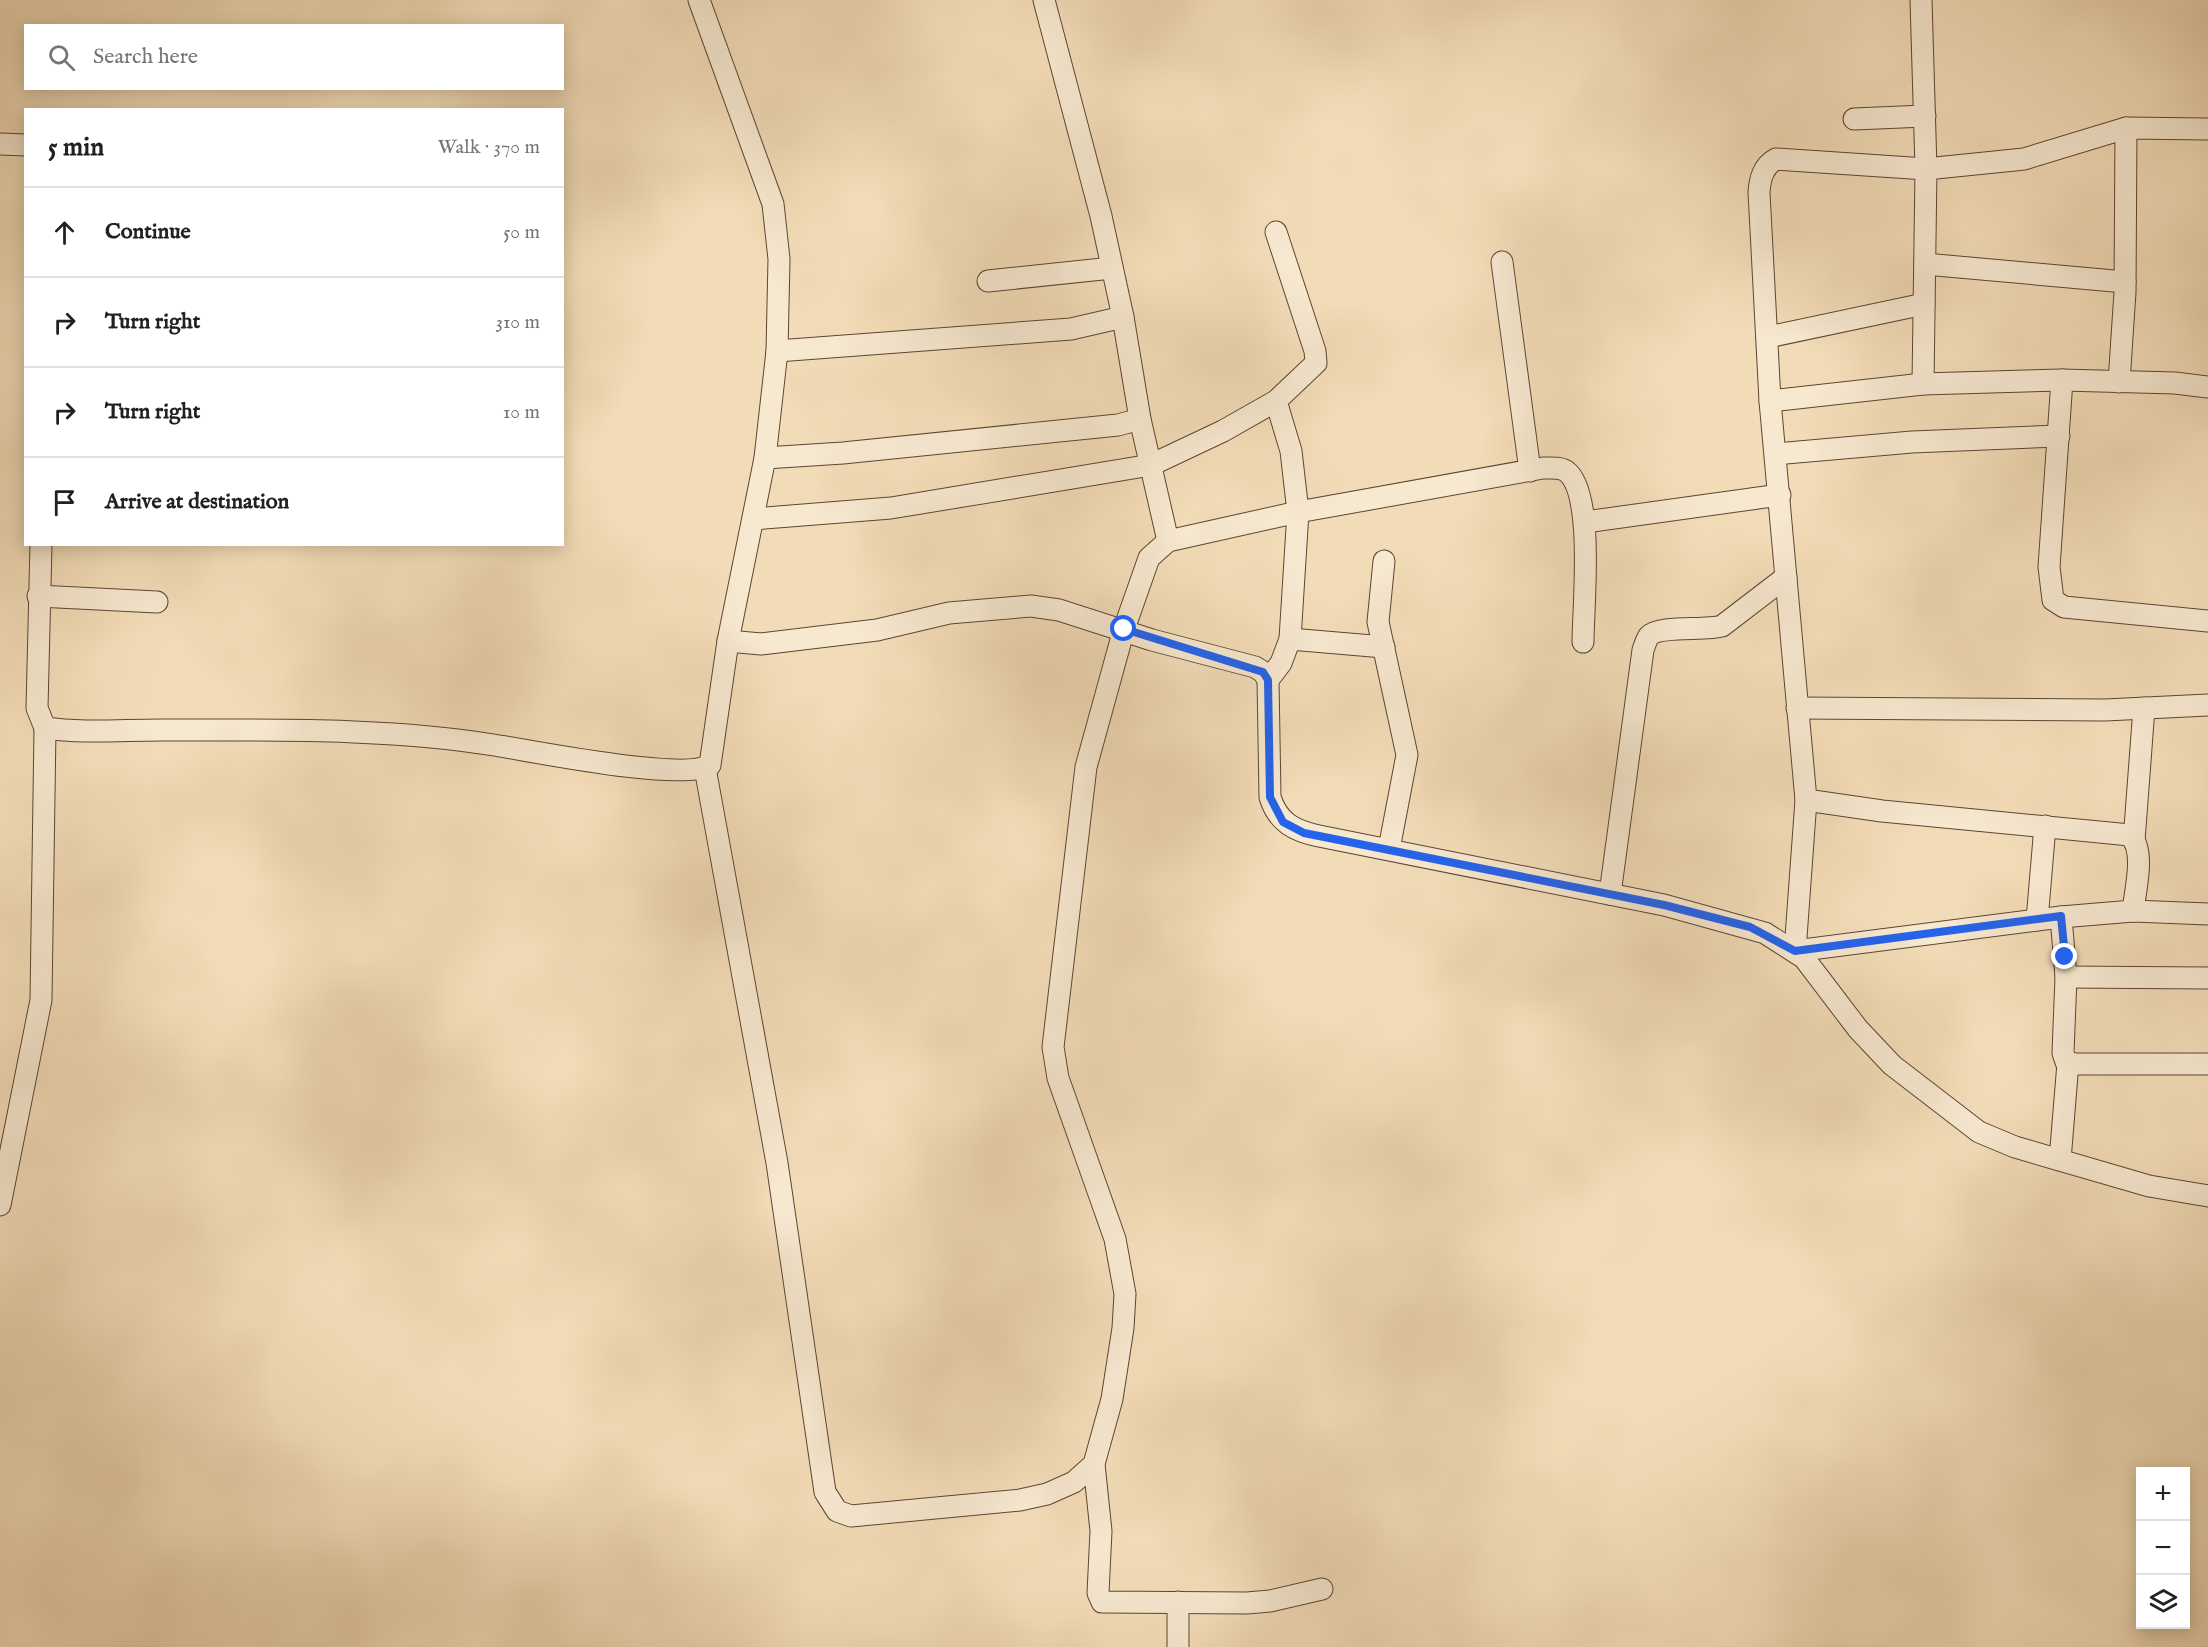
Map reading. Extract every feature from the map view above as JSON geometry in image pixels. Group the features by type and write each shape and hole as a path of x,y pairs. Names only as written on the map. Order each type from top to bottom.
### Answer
{"street":[{"path":"45,728 268,730 442,737 642,767 705,768 710,765 713,757 728,641 765,458 777,351 779,259 773,204 699,0"},
{"path":"1044,0 1112,268 1123,317 1140,419 1168,541"},
{"path":"1921,0 1926,169 1923,384"},
{"path":"1854,119 1925,116"},
{"path":"2119,382 2126,282 2126,128"},
{"path":"1795,951 1806,800 1770,401 1759,192 1761,176 1768,164 1781,159 1926,169 2024,159 2126,128 2208,129"},
{"path":"0,144 24,145"},
{"path":"753,519 891,508 1151,465 1223,431 1276,401 1316,363 1315,351 1276,232"},
{"path":"1502,262 1530,471"},
{"path":"1925,264 2126,282"},
{"path":"988,281 1112,268"},
{"path":"1768,337 1924,304"},
{"path":"777,351 1071,329 1123,317"},
{"path":"1770,401 1923,384 2062,380 2175,383 2208,387"},
{"path":"2062,380 2049,567 2053,600 2064,607 2208,621"},
{"path":"1268,680 1281,663 1290,639 1298,512 1291,450 1276,401"},
{"path":"765,458 843,453 1118,425 1140,419"},
{"path":"1776,454 1912,442 2058,436"},
{"path":"1322,1589 1270,1601 1104,1603 1099,1599 1101,1530 1094,1464 1116,1378 1125,1294 1115,1239 1058,1078 1053,1047 1086,767 1124,629 1144,566 1154,552 1168,541 1298,512 1554,468 1567,472 1578,491 1585,522 1583,642"},
{"path":"1585,522 1780,495"},
{"path":"0,1205 41,1000 45,728 37,708 41,546"},
{"path":"1384,561 1377,614 1407,755 1389,849"},
{"path":"1610,894 1643,650 1648,638 1660,631 1711,629 1722,626 1786,577"},
{"path":"38,596 157,602"},
{"path":"728,641 760,644 830,636 877,630 949,614 1032,606 1059,610 1124,629 1152,640 1255,668 1263,672 1268,680 1270,797 1283,822 1304,833 1610,894 1750,927 1804,958 1858,1029 1892,1065 1946,1109 1979,1132 2014,1147 2149,1186 2208,1196"},
{"path":"1290,639 1384,647"},
{"path":"1797,708 2105,710 2208,705"},
{"path":"2133,911 2138,858 2134,841 2144,708"},
{"path":"705,768 777,1163 826,1497 837,1511 851,1516 1020,1500 1066,1487 1094,1464"},
{"path":"1806,800 1882,811 2130,835 2134,841"},
{"path":"2037,920 2045,826"},
{"path":"1795,951 2061,916 2133,911 2208,914"},
{"path":"2060,1160 2068,1063 2063,1053 2066,977 2061,916"},
{"path":"2066,977 2208,978"},
{"path":"2068,1063 2208,1064"},
{"path":"1178,1602 1178,1647"}],"route":[{"path":"1124,629 1152,640 1263,672 1268,680 1270,797 1273,807 1283,822 1304,833 1664,905 1750,927 1795,951 2061,916 2065,957"}]}
